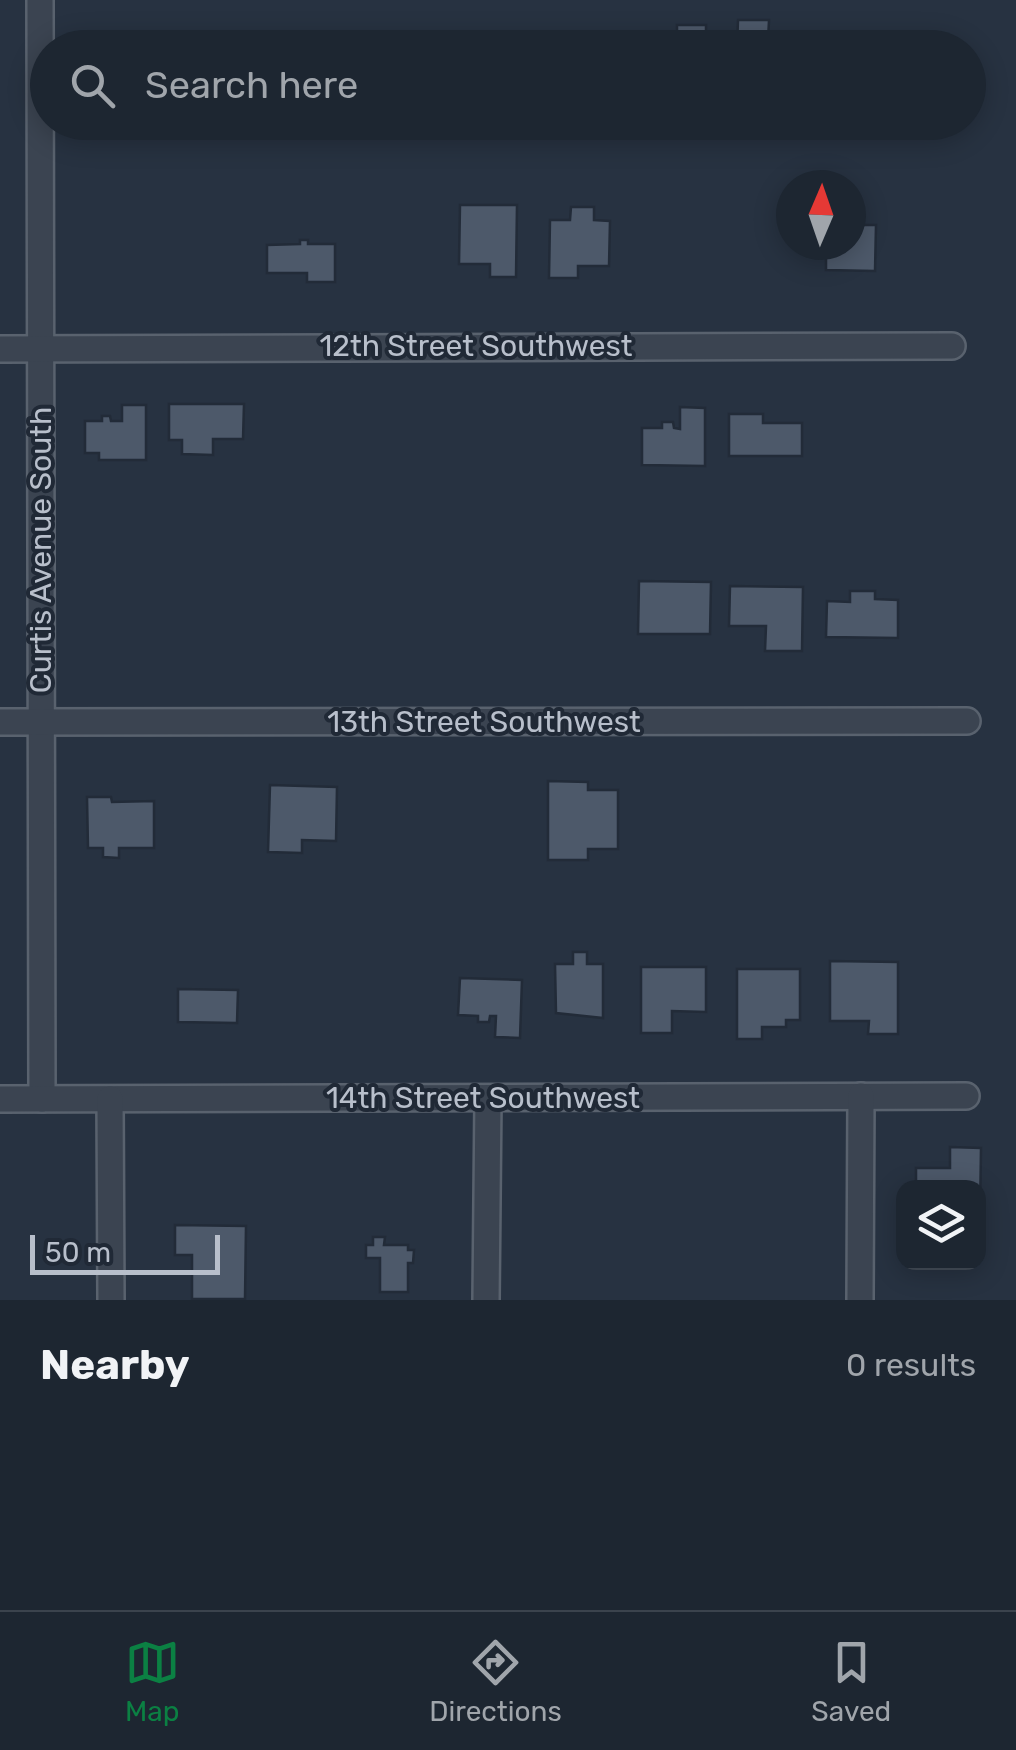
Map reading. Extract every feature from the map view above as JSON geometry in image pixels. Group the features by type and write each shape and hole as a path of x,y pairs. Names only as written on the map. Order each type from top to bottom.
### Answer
{"street":[{"name":"Curtis Avenue South","path":"40,0 40,30"},
{"name":"Curtis Avenue South","path":"40,140 42,1099"},
{"name":"12th Street Southwest","path":"0,349 952,346"},
{"name":"13th Street Southwest","path":"0,722 967,721"},
{"path":"860,1300 861,1096"},
{"name":"14th Street Southwest","path":"0,1099 966,1096"},
{"path":"486,1300 488,1098"},
{"path":"110,1099 110,1300"}],"building":[{"path":"738,20 769,20 769,30 738,30"},
{"path":"677,25 706,25 706,30 677,30"},
{"path":"460,205 517,205 516,277 490,277 490,264 459,264"},
{"path":"571,207 594,207 594,220 610,221 609,266 578,266 578,278 549,278 550,220 570,220"},
{"path":"866,225 876,225 875,271 826,270 826,260 866,260"},
{"path":"300,240 308,240 308,244 335,244 335,282 307,282 307,273 267,273 267,245 300,244"},
{"path":"169,404 244,404 243,439 213,439 213,455 182,454 182,440 169,440"},
{"path":"122,405 146,405 146,460 99,460 99,453 85,453 85,421 102,421 102,416 110,416 111,421 122,421"},
{"path":"680,407 705,408 705,466 642,465 642,428 662,428 662,422 673,422 674,428 680,429"},
{"path":"729,414 763,414 763,423 802,423 802,456 729,456"},
{"path":"639,581 711,582 710,634 638,634"},
{"path":"730,586 803,587 802,651 765,651 766,626 729,626"},
{"path":"850,591 875,591 875,599 898,600 898,638 826,637 827,601 850,602"},
{"path":"548,781 588,782 588,790 618,790 618,849 588,849 588,860 548,860"},
{"path":"270,785 337,787 336,841 302,840 302,853 268,852"},
{"path":"87,797 111,797 112,802 154,801 154,848 119,848 119,858 103,857 103,848 88,848"},
{"path":"573,952 587,952 587,964 603,964 603,1018 556,1013 555,964 573,964"},
{"path":"830,961 898,962 898,1034 868,1034 869,1021 830,1021"},
{"path":"641,967 706,967 706,1012 672,1011 672,1033 641,1033"},
{"path":"737,969 800,969 800,1020 786,1020 786,1027 762,1027 762,1039 737,1039"},
{"path":"460,978 522,980 520,1038 495,1037 496,1016 490,1016 489,1022 478,1022 478,1016 458,1015"},
{"path":"178,989 238,990 237,1023 178,1022"},
{"path":"950,1147 981,1148 981,1180 916,1180 916,1168 950,1168"},
{"path":"175,1225 246,1226 245,1299 192,1299 192,1255 175,1255"},
{"path":"373,1237 385,1237 384,1245 408,1245 408,1250 414,1250 413,1263 408,1263 408,1292 380,1292 380,1258 366,1258 366,1245 373,1245"}]}
